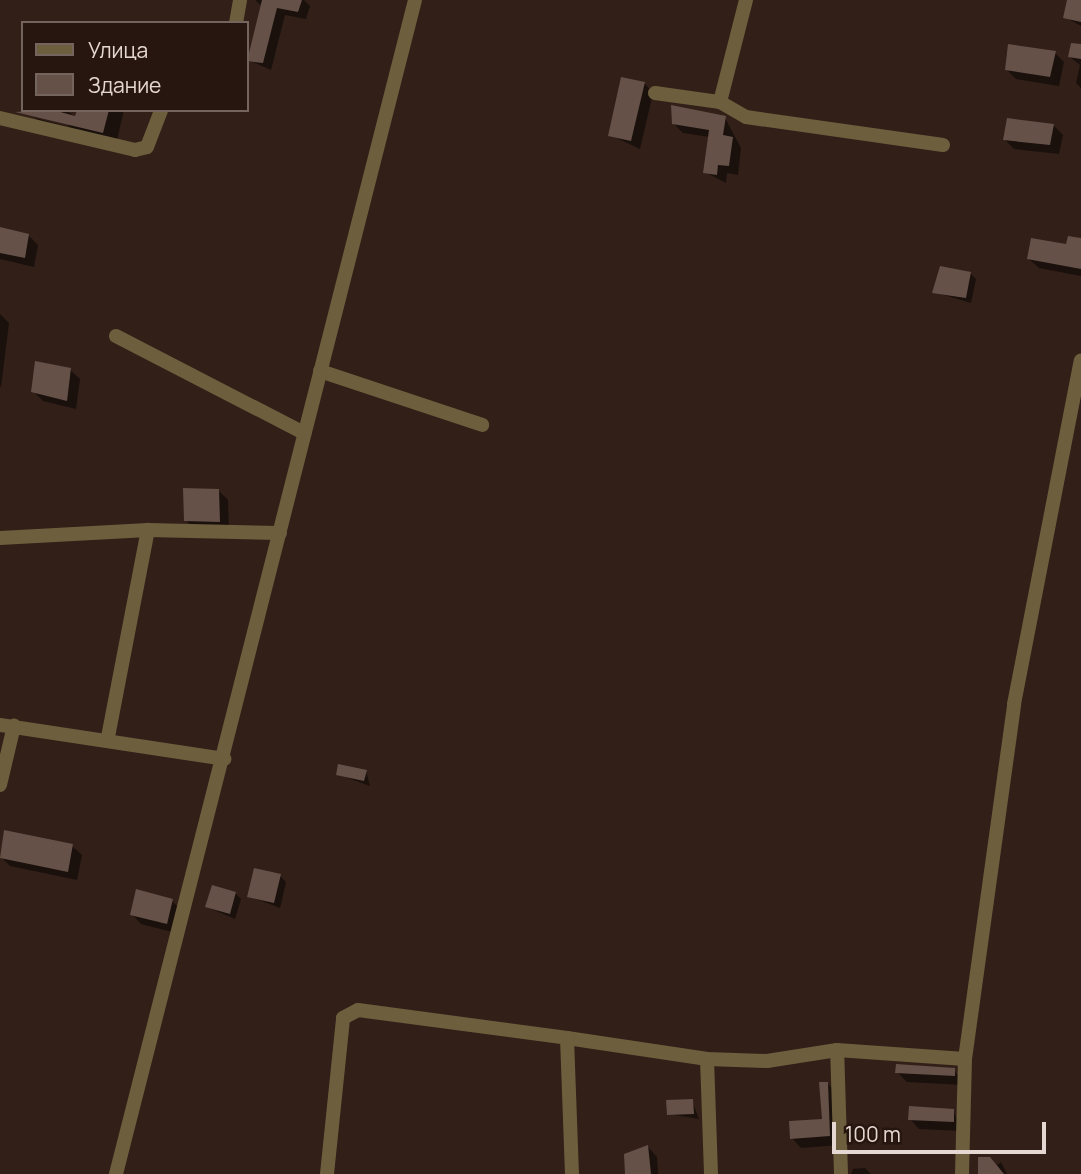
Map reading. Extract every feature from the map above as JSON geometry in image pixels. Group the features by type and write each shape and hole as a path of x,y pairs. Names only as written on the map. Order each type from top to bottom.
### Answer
{"street":[{"path":"236,21 240,0"},
{"path":"116,1174 224,759 415,0"},
{"path":"720,102 747,0"},
{"path":"655,93 720,102 746,117 943,145"},
{"path":"0,118 135,150 148,148 160,112"},
{"path":"116,336 304,433"},
{"path":"962,1174 965,1059 1014,704 1081,360"},
{"path":"320,371 482,425"},
{"path":"0,538 149,530 280,533"},
{"path":"108,737 149,530"},
{"path":"0,785 7,726 108,737 224,759"},
{"path":"327,1174 346,1013 567,1038 707,1059 767,1061 837,1050 965,1059"},
{"path":"567,1038 572,1174"},
{"path":"837,1050 841,1174"},
{"path":"707,1059 711,1174"}],"building":[{"path":"262,0 302,0 298,12 277,8 263,63 248,61"},
{"path":"1067,0 1081,0 1081,22 1063,18"},
{"path":"1071,43 1081,44 1081,59 1068,57"},
{"path":"1008,44 1056,51 1050,77 1005,70"},
{"path":"621,77 645,82 631,141 608,136"},
{"path":"671,105 726,116 723,135 733,137 729,166 718,165 717,175 703,173 709,130 672,124"},
{"path":"15,112 60,112 75,116 76,112 108,112 103,133"},
{"path":"1007,118 1054,124 1050,145 1003,140"},
{"path":"0,227 29,234 25,258 0,253"},
{"path":"1068,236 1081,238 1081,269 1027,259 1031,238 1066,244"},
{"path":"940,266 971,272 966,298 932,293"},
{"path":"35,361 71,368 67,401 31,392"},
{"path":"183,488 219,489 220,522 184,521"},
{"path":"338,764 367,770 364,781 336,775"},
{"path":"4,830 73,844 68,872 0,858"},
{"path":"254,868 281,874 274,903 247,897"},
{"path":"212,885 236,892 230,914 205,907"},
{"path":"136,889 173,899 167,924 130,915"},
{"path":"896,1064 955,1068 955,1076 895,1073"},
{"path":"819,1082 828,1082 830,1136 790,1139 789,1121 822,1119"},
{"path":"693,1099 694,1114 667,1115 666,1100"},
{"path":"909,1106 954,1109 954,1122 908,1120"},
{"path":"648,1145 651,1174 625,1174 624,1154"},
{"path":"978,1157 990,1157 1004,1174 978,1174"}]}
